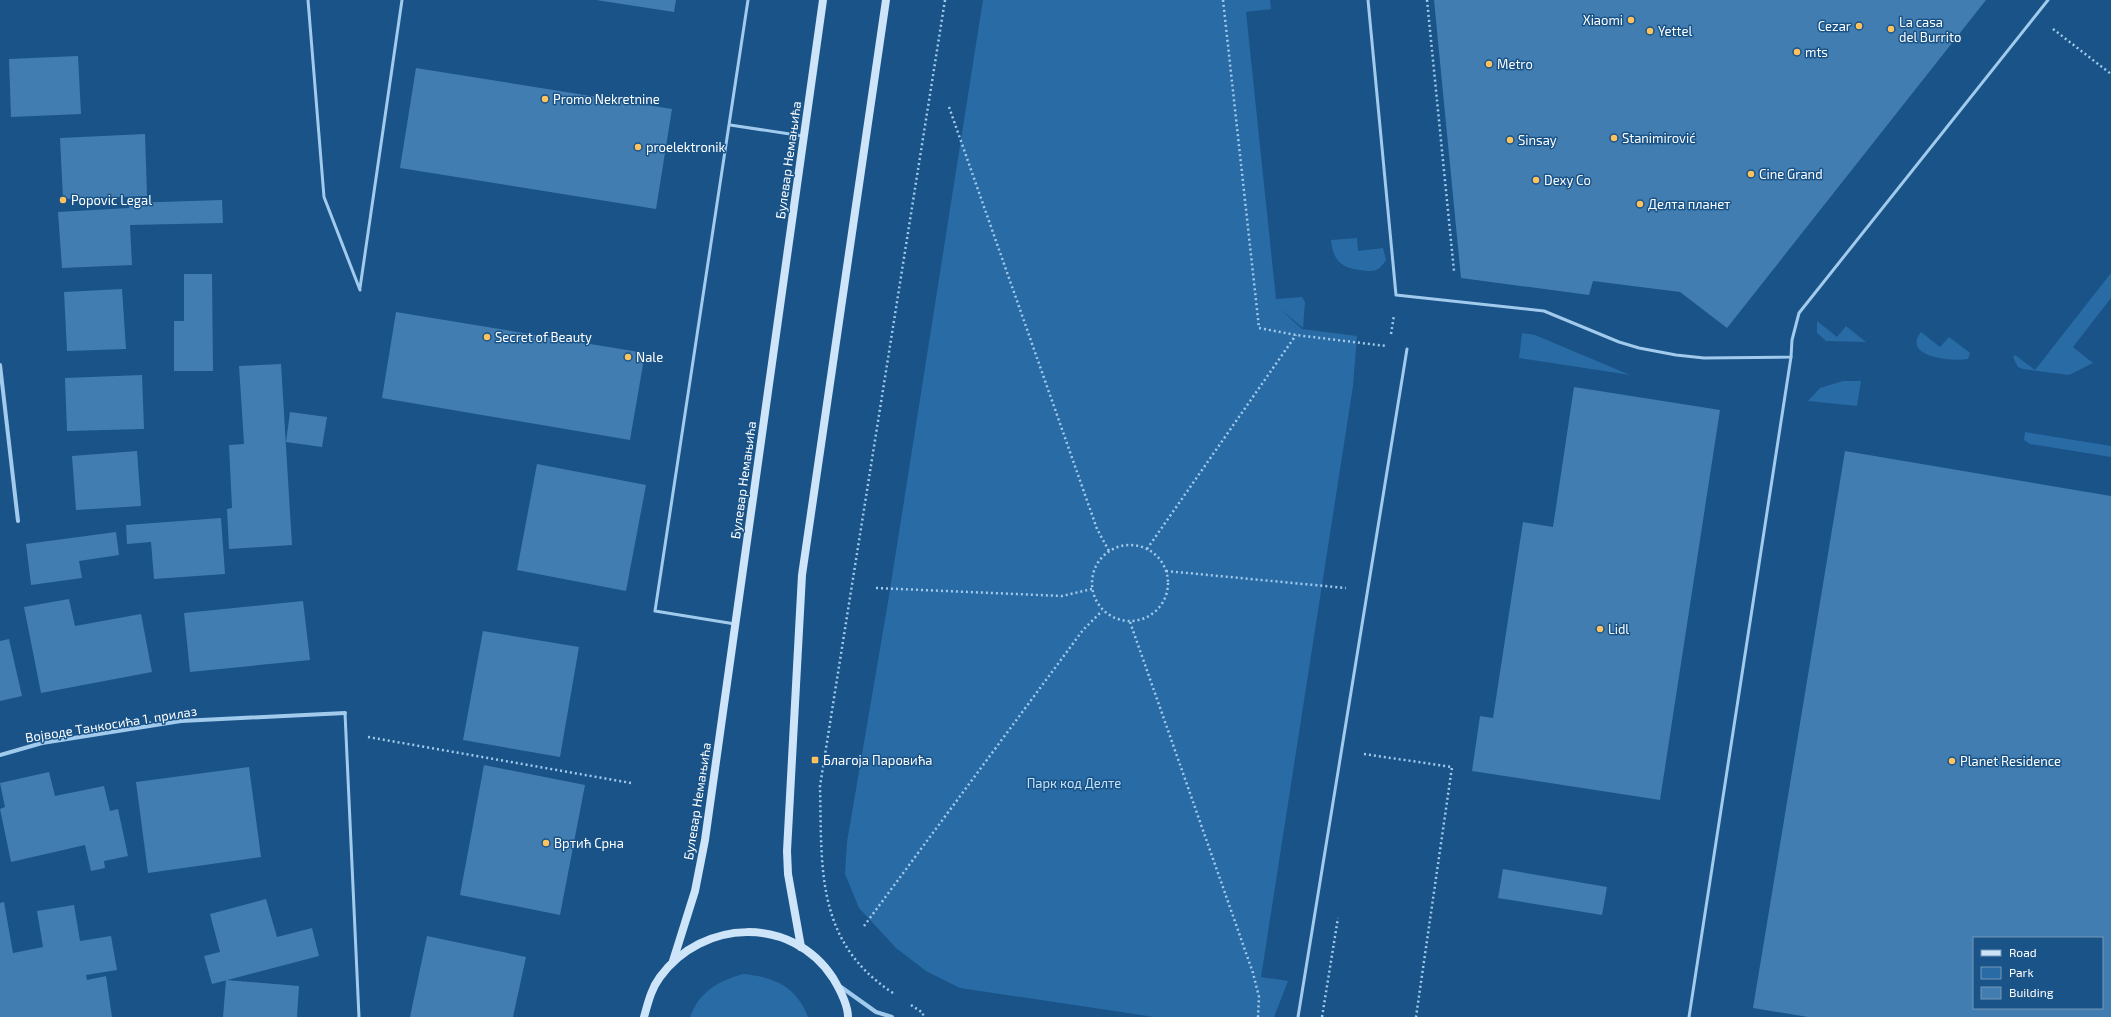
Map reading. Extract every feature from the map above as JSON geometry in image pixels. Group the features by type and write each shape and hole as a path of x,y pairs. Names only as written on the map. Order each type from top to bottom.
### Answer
{"street":[{"name":"Булевар Немањића","path":"673,961 695,891 705,840 823,0"},
{"path":"801,947 788,874 787,852 802,575 886,0"},
{"path":"0,365 18,521"},
{"name":"Војводе Танкосића 1. прилаз","path":"0,755 42,743 181,721 345,713"},
{"path":"644,1017 649,999 659,978 673,961 695,944 721,934 742,932 776,935 801,947 816,958 828,970 837,985 848,1017"},
{"path":"837,985 876,1012 892,1017"}],"lane":[{"path":"308,0 324,197 360,290 402,0"},
{"path":"735,624 655,610 748,0"},
{"path":"1368,0 1396,294 1544,311 1619,342 1639,348 1676,354 1704,358 1791,357"},
{"path":"1689,1017 1791,357 1792,340 1799,313 2048,0"},
{"path":"730,125 804,136"},
{"path":"1298,1017 1369,590 1407,349"},
{"path":"345,713 360,1017"}],"path":[{"path":"897,996 875,979 859,963 844,943 834,922 826,896 822,872 820,786 945,0"},
{"path":"1223,0 1259,328 1296,335 1407,349"},
{"path":"1427,0 1454,271"},
{"path":"2035,15 2111,74"},
{"path":"949,107 1097,529 1109,551"},
{"path":"1390,347 1396,294"},
{"path":"1147,549 1296,335"},
{"path":"1134,545 1147,549 1155,555 1166,571 1168,584 1166,596 1160,606 1152,614 1141,620 1130,622 1120,621 1102,611 1095,601 1092,589 1092,575 1098,561 1109,551 1121,546 1134,545"},
{"path":"1166,571 1369,590"},
{"path":"876,588 1062,596 1092,589"},
{"path":"864,926 1083,630 1102,611"},
{"path":"1130,622 1253,973 1259,997 1258,1017"},
{"path":"347,733 631,783"},
{"path":"1364,754 1452,766 1416,1017"},
{"path":"908,1003 923,1013 923,1017"}],"green space":[{"name":"Парк код Делте","path":"983,0 1270,0 1271,9 1246,12 1276,299 1302,297 1305,302 1303,328 1279,308 1302,329 1357,336 1353,386 1261,977 1288,981 1274,1017 1154,1017 960,988 926,971 896,948 859,908 845,874 847,842 889,596"},
{"path":"1357,238 1358,251 1383,248 1386,260 1381,267 1369,271 1353,269 1339,262 1334,253 1331,240"},
{"path":"2111,273 2111,298 2073,347 2093,363 2069,375 2023,369 2018,367 2013,357 2015,355 2035,370"},
{"path":"1817,321 1837,337 1846,326 1866,342 1826,341 1817,333"},
{"path":"1921,332 1940,347 1949,337 1970,353 1968,359 1952,360 1931,356 1923,352 1918,347 1917,340"},
{"path":"1522,333 1535,335 1630,375 1519,358"},
{"path":"1843,381 1861,381 1857,406 1808,401 1820,388"},
{"path":"2025,432 2111,446 2111,457 2030,444 2024,440"},
{"path":"743,974 765,978 783,985 797,998 808,1017 690,1017 694,1008 704,994 710,989 725,980"}],"building":[{"path":"596,0 676,0 674,12"},
{"name":"Делта планет","path":"1434,0 1986,0 1727,328 1680,292 1593,281 1589,295 1461,278"},
{"path":"78,56 81,114 11,117 9,59"},
{"path":"416,68 672,109 656,209 400,168"},
{"path":"145,134 147,196 63,199 60,138"},
{"path":"222,200 223,223 130,225 132,265 62,268 58,212 129,208 129,203"},
{"path":"184,274 212,274 213,371 174,371 174,321 184,321"},
{"path":"122,289 126,349 67,351 64,292"},
{"path":"396,312 645,353 630,440 382,398"},
{"path":"281,364 292,545 229,549 227,509 232,508 229,445 244,444 239,366"},
{"path":"142,375 144,429 67,431 65,378"},
{"path":"1574,387 1720,410 1660,800 1472,771 1480,716 1493,718 1523,522 1553,527"},
{"path":"290,412 327,417 322,447 286,442"},
{"path":"137,451 141,506 76,510 72,456"},
{"name":"Planet Residence","path":"1845,451 2111,496 2111,1017 1808,1017 1753,1008"},
{"path":"537,464 646,485 626,591 517,570"},
{"path":"221,518 225,574 154,579 151,542 127,544 126,525"},
{"path":"116,532 119,555 79,561 82,578 31,585 26,544"},
{"path":"69,599 75,626 141,614 152,672 41,693 24,607"},
{"path":"303,601 310,660 190,672 184,613"},
{"path":"483,631 579,647 560,757 463,740"},
{"path":"9,639 22,696 0,701 0,641"},
{"path":"484,765 585,785 560,915 460,895"},
{"path":"249,767 261,857 148,873 136,782"},
{"path":"49,772 55,796 104,786 110,811 118,809 128,856 104,861 105,868 91,871 85,845 11,862 0,809 5,807 0,783"},
{"path":"1503,869 1607,887 1602,915 1498,898"},
{"path":"266,899 277,937 312,928 319,956 212,984 204,956 220,952 210,914"},
{"path":"4,902 13,953 43,947 37,911 74,905 80,941 111,936 117,970 86,975 87,980 106,976 112,1017 0,1017 0,903"},
{"path":"427,936 526,957 513,1017 410,1017"},
{"path":"226,980 299,986 297,1017 223,1017"}],"place":[{"name":"Xiaomi","path":"1631,20"},
{"name":"Cezar","path":"1859,26"},
{"name":"La casa del Burrito","path":"1891,29"},
{"name":"Yettel","path":"1650,31"},
{"name":"mts","path":"1797,52"},
{"name":"Metro","path":"1489,64"},
{"name":"Promo Nekretnine","path":"545,99"},
{"name":"Stanimirović","path":"1614,138"},
{"name":"Sinsay","path":"1510,140"},
{"name":"proelektronik","path":"638,147"},
{"name":"Cine Grand","path":"1751,174"},
{"name":"Dexy Co","path":"1536,180"},
{"name":"Popovic Legal","path":"63,200"},
{"name":"Делта планет","path":"1640,204"},
{"name":"Secret of Beauty","path":"487,337"},
{"name":"Nale","path":"628,357"},
{"name":"Lidl","path":"1600,629"},
{"name":"Благоја Паровића","path":"815,760"},
{"name":"Planet Residence","path":"1952,761"},
{"name":"Вртић Срна","path":"546,843"}]}
